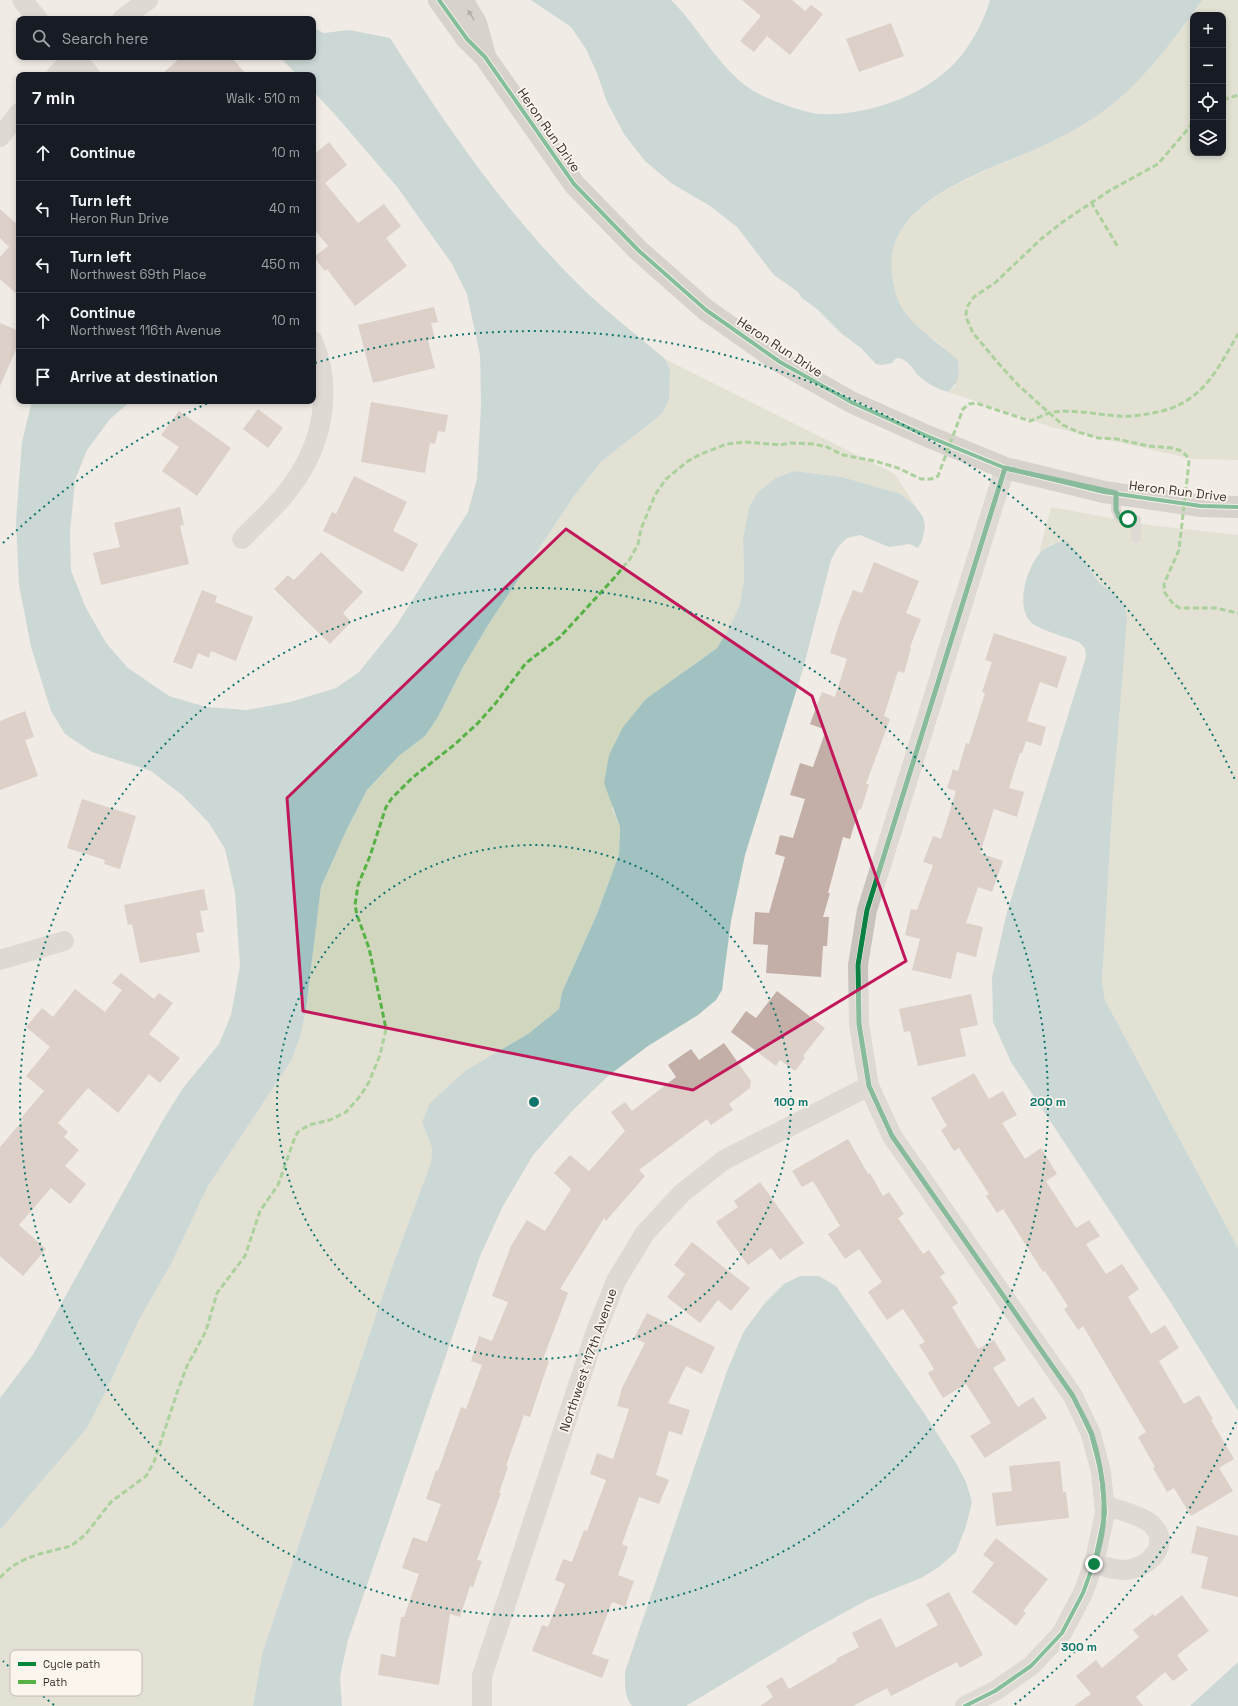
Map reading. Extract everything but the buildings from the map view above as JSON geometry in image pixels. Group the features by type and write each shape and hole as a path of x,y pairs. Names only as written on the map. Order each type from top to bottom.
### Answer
{"street":[{"path":"22,0 35,16"},
{"path":"126,16 148,0"},
{"name":"Heron Run Drive","path":"439,0 467,39 485,57 574,184 638,250 706,310 780,362 853,403 927,436 1005,468 1116,493 1201,506 1238,507"},
{"name":"Heron Run Drive","path":"462,0 476,23 485,57"},
{"path":"59,72 72,60"},
{"path":"78,60 88,72"},
{"path":"0,137 16,117"},
{"path":"242,539 290,489 305,466 316,442 322,415 324,380 316,352"},
{"path":"965,1706 995,1691 1031,1666 1062,1633 1083,1593 1094,1564 1105,1513 1101,1472 1091,1434 1073,1396 892,1136 869,1086 859,1024 858,965 867,910 1005,468"},
{"path":"0,960 64,941"},
{"name":"Northwest 117th Avenue","path":"482,1706 482,1676 595,1334 616,1281 645,1233 682,1193 724,1160 869,1086"},
{"path":"1094,1564 1124,1570 1138,1568 1151,1560 1157,1552 1159,1541 1156,1530 1150,1523 1138,1517 1104,1505"}],"lane":[{"path":"1116,493 1116,510 1119,517 1136,520 1136,538"}],"highlighted area":[{"path":"566,529 812,696 906,961 693,1090 303,1011 287,798"}],"green space":[{"path":"1202,0 1238,0 1238,460 1193,459 1051,427 948,392 956,386 946,351 940,344 925,334 911,320 899,305 894,293 891,263 897,238 912,216 934,198 959,183 1043,146 1089,121 1122,96 1152,66 1190,17 1190,156 1226,156 1226,12 1194,12"},
{"path":"665,359 895,474 916,507 901,494 842,477 795,471 776,478 743,540 744,579 740,604 729,628 717,648 687,669 612,808 620,827 619,854 597,914 562,992 559,1009 528,1034 466,1070 422,1122 432,1148 431,1162 389,1276 262,1654 253,1706 0,1706 0,1530 87,1428 139,1320 172,1262 208,1186 291,1061 300,1038 306,1010 321,887 347,829 367,790 399,756 425,736 438,717 463,667 490,622 574,496 602,461 662,414 670,369"},
{"path":"1051,507 1149,525 1238,535 1238,1248 1105,1000 1102,983 1113,796 1115,594 1099,583 1081,556 1052,543 1039,553"}],"water":[{"path":"531,0 671,0 719,59 740,81 752,90 775,101 804,111 820,114 839,114 878,107 897,100 932,82 948,70 966,50 982,22 990,0 1202,0 1194,12 1190,12 1190,17 1152,66 1122,96 1106,109 1083,125 1056,139 990,168 941,193 919,209 903,228 893,250 892,275 895,291 900,305 912,321 958,360 959,370 957,382 948,392 926,382 904,360 896,358 892,363 882,365 876,364 861,348 842,334 817,309 802,298 798,292 774,275 737,227 710,206 671,183 645,161 624,134 607,102 597,73 586,49 571,27"},
{"path":"316,29 324,33 349,30 390,38 477,166 525,227 588,294 665,359 670,369 669,399 662,414 602,461 574,496 490,622 463,667 438,717 425,736 399,756 367,790 347,829 321,887 306,1010 300,1038 291,1061 208,1186 172,1262 139,1320 87,1428 0,1530 0,1398 34,1353 163,1120 183,1088 219,1044 231,1015 240,966 235,893 225,849 209,823 182,795 151,771 92,752 65,734 51,711 31,647 19,585 16,521 22,442 31,404 128,404 110,419 87,450 75,480 70,533 71,570 85,606 106,643 128,668 169,696 206,707 247,710 290,702 336,688 359,672 396,626 468,512 477,479 481,406 480,355 467,294 452,264 398,188 316,94 316,72 294,72 283,60 316,60"},
{"path":"794,471 842,477 901,494 916,507 923,517 925,527 922,541 918,548 910,544 889,547 860,535 847,538 838,547 831,560 803,669 745,855 731,921 722,990 716,1000 698,1015 648,1046 608,1076 573,1110 533,1155 502,1208 480,1256 348,1640 340,1677 342,1706 253,1706 262,1654 389,1276 431,1162 432,1148 422,1122 430,1103 466,1070 528,1034 559,1009 562,992 597,914 619,854 620,827 604,783 609,755 623,727 646,699 717,648 729,628 740,604 744,579 743,540 749,507 758,492 776,478"},
{"path":"1067,541 1081,556 1099,583 1115,594 1124,604 1127,618 1113,796 1102,983 1105,1000 1238,1248 1238,1411 1171,1303 1011,1062 993,1022 992,977 1007,912 1086,657 1085,648 1079,642 1033,624 1027,617 1024,609 1024,589 1030,569 1035,560 1040,553 1049,546"},
{"path":"800,1276 819,1276 836,1286 926,1416 956,1463 966,1482 972,1502 966,1526 956,1552 939,1567 921,1578 867,1600 807,1633 686,1706 632,1706 626,1694 625,1672 727,1371 744,1331 764,1304 784,1284"},
{"path":"1238,1662 1238,1706 1190,1706"}],"marked path":[{"path":"1226,99 1238,95"},
{"path":"1190,127 1158,164 1109,191 1064,221 1041,239 996,282 974,297 967,307 966,317 973,333 999,364 1019,386 1063,425 1078,432 1098,438 1117,439 1148,446 1174,448 1186,455 1189,462 1179,550 1164,584 1165,593 1174,605 1180,608 1215,608 1238,613"},
{"path":"1091,202 1118,247"},
{"path":"0,1578 15,1565 32,1556 71,1546 85,1535 111,1502 146,1476 154,1462 187,1366 206,1331 217,1293 245,1256 260,1211 278,1185 295,1137 298,1132 309,1125 330,1120 346,1112 361,1095 369,1082 380,1055 386,1029 369,948 355,905 358,885 370,856 386,807 392,798 412,778 454,745 478,723 495,704 526,663 560,637 615,577 630,559 638,544 641,529 655,495 666,479 688,461 701,454 727,444 744,442 780,445 790,443 814,444 827,447 843,455 875,461 898,468 921,479 931,479 938,476 963,409 969,404 976,403 1030,421 1049,413 1066,411 1136,416 1170,409 1184,402 1205,385 1222,362 1238,334"}],"cycle path":[{"path":"439,0 467,39 485,57 574,184 638,250 706,310 780,362 853,403 927,436 1005,468 1104,492 1201,506 1238,507"},
{"path":"965,1706 995,1691 1031,1666 1062,1633 1083,1593 1095,1560 1105,1513 1101,1472 1091,1434 1073,1396 892,1136 869,1086 859,1024 858,965 867,910 1005,468"}],"route":[{"path":"1094,1564 1105,1513 1101,1472 1091,1434 1073,1396 892,1136 869,1086 859,1024 858,965 867,910 1005,468 1104,492 1116,493 1116,510 1119,517 1128,519"}]}
